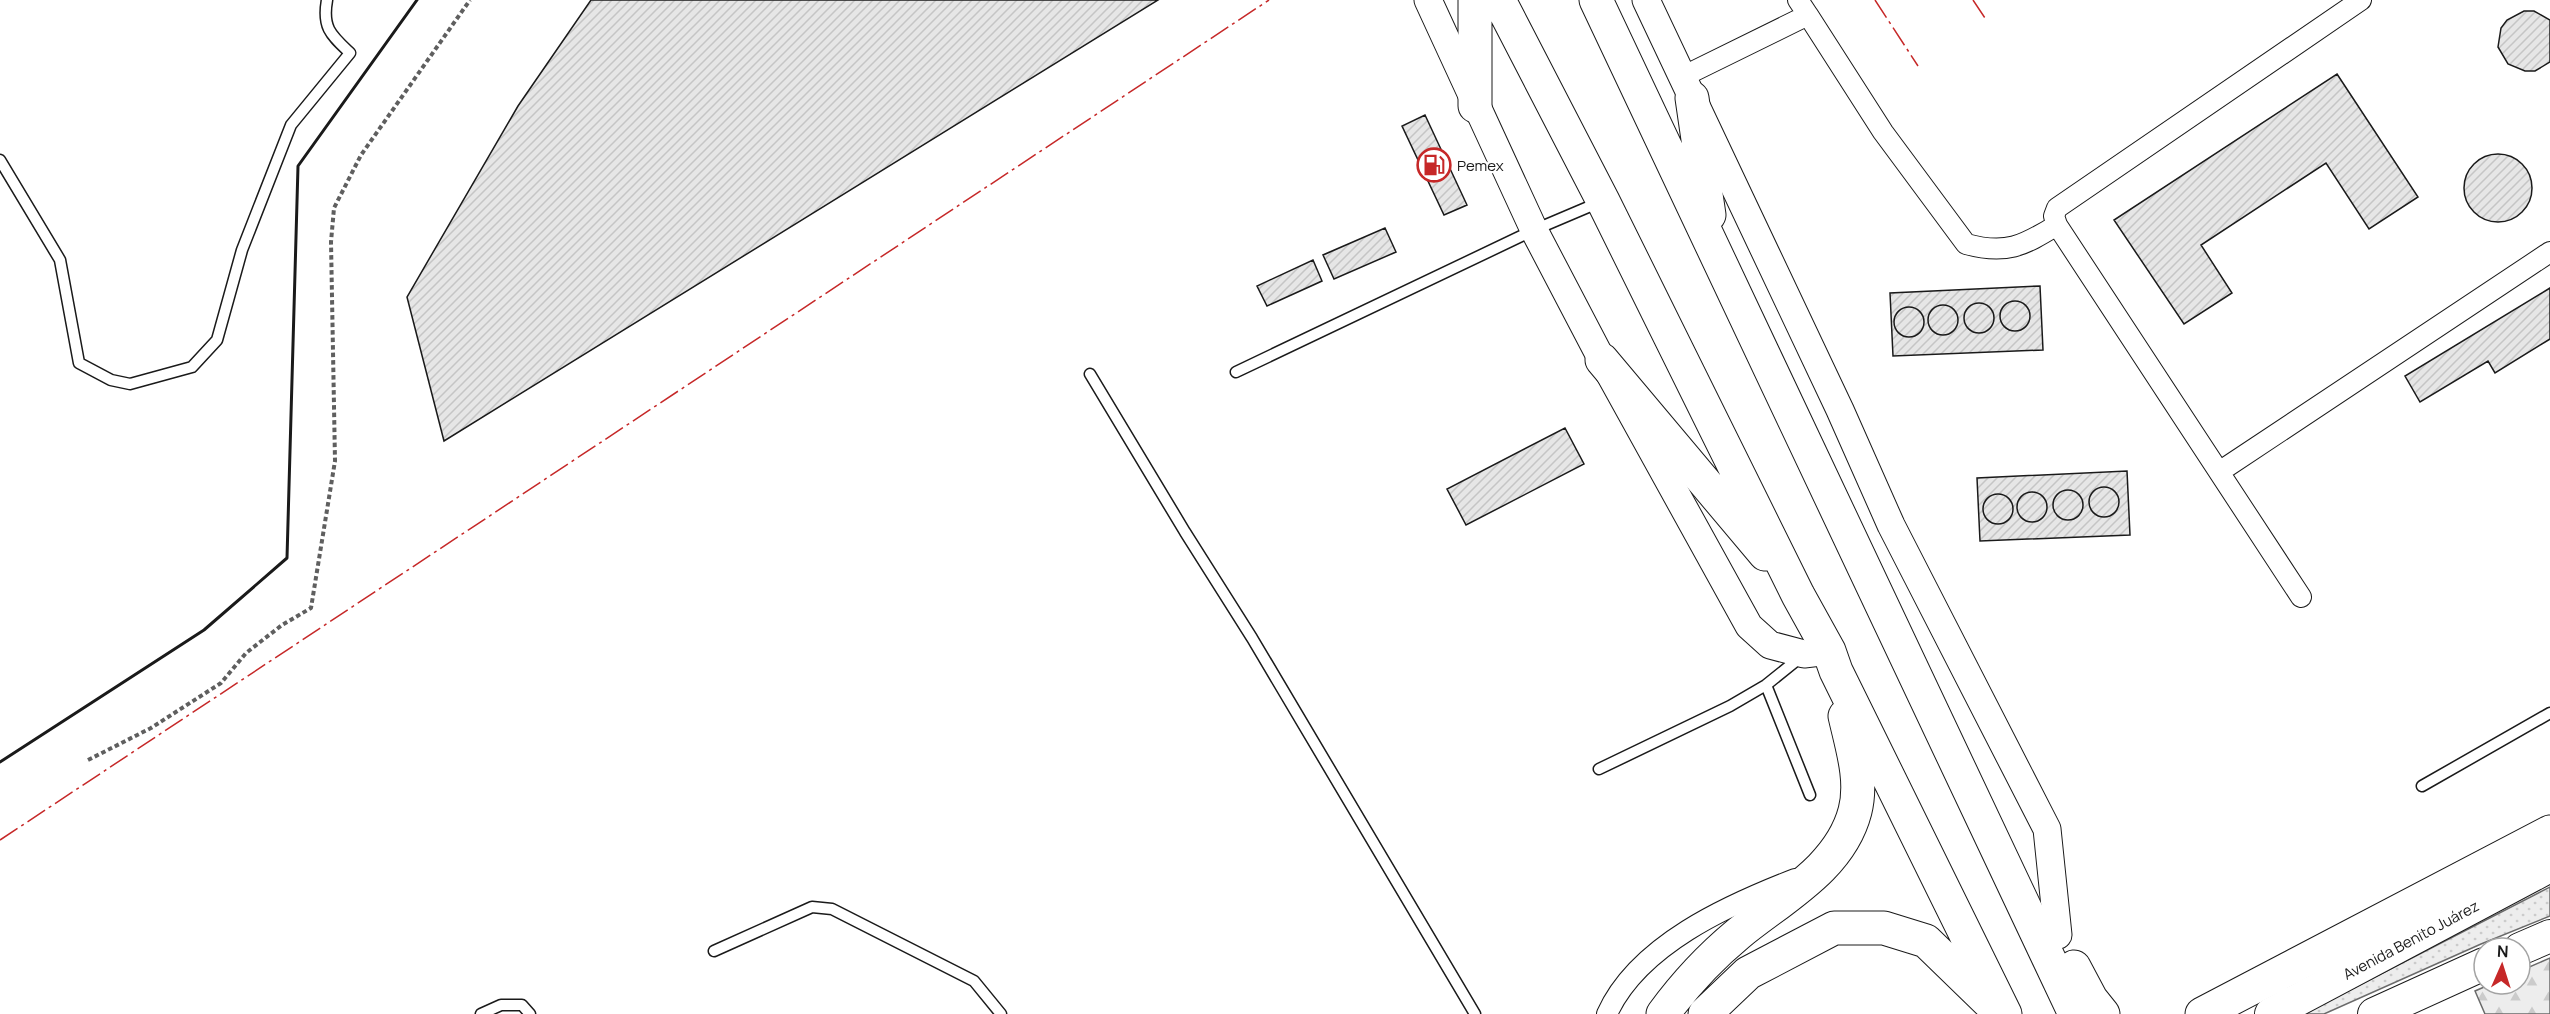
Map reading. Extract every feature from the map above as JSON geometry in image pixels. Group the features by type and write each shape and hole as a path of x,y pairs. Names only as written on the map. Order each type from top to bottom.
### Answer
{"highway":[{"path":"1475,0 1475,106"},
{"path":"1499,0 1603,201 1798,595 1823,659 1855,764 1858,789 1855,810 1847,833 1822,868 1707,961 1681,989 1663,1014"},
{"path":"1596,0 2075,1014"},
{"path":"1687,88 1714,247"},
{"path":"1602,360 1798,595"},
{"path":"1823,659 2006,1014"},
{"path":"1970,791 2001,823 2091,999 2103,1014"},
{"path":"2202,1014 2550,832"},
{"path":"1705,1014 1748,973 1834,928 1884,928 1926,941 2001,1014"}],"main road":[{"path":"1428,0 1534,230 1602,360 1749,626 1770,645 1823,659"},
{"path":"1646,0 1892,525 2047,830 2058,934"},
{"name":"Avenida Benito Juárez","path":"2271,1014 2550,866"},
{"path":"2532,943 2550,936"},
{"path":"2374,1014 2472,969"}],"street":[{"path":"2301,597 2057,225 2054,216 2057,208 2361,0"},
{"path":"1687,88 1803,8 1882,132 1966,244 1984,249 2004,250 2031,242 2057,225"},
{"path":"2219,472 2550,252"},
{"path":"1606,1014 1617,996 1637,973 1674,940 1698,924 1761,892 1822,868"}],"lane":[{"path":"0,160 60,260 79,363 111,380 129,384 192,367 218,340 242,250 291,125 350,53 328,32 325,13 327,0"},
{"path":"1236,372 1534,230 1603,201"},
{"path":"1090,374 1252,638 1475,1014"},
{"path":"1599,770 1730,706 1766,685 1823,659"},
{"path":"1766,685 1810,795"},
{"path":"2422,786 2550,713"},
{"path":"714,951 812,907 832,909 974,981 1001,1014"},
{"path":"481,1014 501,1005 522,1005 530,1014"}],"path":[{"path":"88,760 151,728 221,683 246,653 282,625 312,608 335,461 331,242 334,208 362,155 470,0"}],"green space":[{"path":"2550,887 2550,916 2501,936 2472,936 2472,948 2324,1014 2303,1014"},
{"path":"2550,958 2550,1014 2485,1014 2477,996 2532,996 2532,966"}],"building":[{"path":"591,0 1158,0 444,441 407,297 518,106"},
{"path":"2524,11 2534,11 2550,20 2550,62 2535,71 2525,71 2508,64 2498,47 2501,28 2507,20"},
{"path":"2337,74 2418,197 2369,229 2326,163 2201,245 2232,293 2184,324 2114,220"},
{"name":"Pemex","path":"1425,115 1467,205 1444,215 1402,126"},
{"path":"2505,154 2517,160 2526,169 2532,181 2530,201 2522,212 2505,222 2491,222 2474,212 2466,201 2464,181 2474,164 2485,156"},
{"path":"1385,228 1396,252 1334,279 1323,255"},
{"path":"1313,260 1322,281 1267,306 1257,286"},
{"path":"2040,286 2043,350 1893,356 1890,293"},
{"path":"2550,288 2550,339 2495,373 2488,361 2420,402 2405,376"},
{"path":"2015,301 2026,305 2030,316 2026,327 2015,331 2004,327 2000,316 2004,305"},
{"path":"1979,303 1990,307 1994,318 1990,329 1979,333 1968,329 1964,318 1968,307"},
{"path":"1943,305 1954,309 1958,320 1954,331 1943,335 1932,331 1928,320 1932,309"},
{"path":"1909,307 1920,311 1924,322 1920,333 1909,337 1898,333 1894,322 1898,311"},
{"path":"1565,428 1584,464 1466,525 1447,489"},
{"path":"2127,471 2130,535 1980,541 1977,478"},
{"path":"2104,487 2115,491 2119,502 2115,513 2104,517 2093,513 2089,502 2093,491"},
{"path":"2068,490 2079,494 2083,505 2079,516 2068,520 2057,516 2053,505 2057,494"},
{"path":"2032,492 2043,496 2047,507 2043,518 2032,522 2021,518 2017,507 2021,496"},
{"path":"1998,494 2009,498 2013,509 2009,520 1998,524 1987,520 1983,509 1987,498"}],"wall":[{"path":"0,762 204,630 287,558 298,166 417,0"}],"power":[{"path":"0,840 1269,0"},
{"path":"1875,0 1918,66"},
{"path":"1973,0 1985,18"}],"place":[{"name":"Pemex","path":"1434,165"}]}
